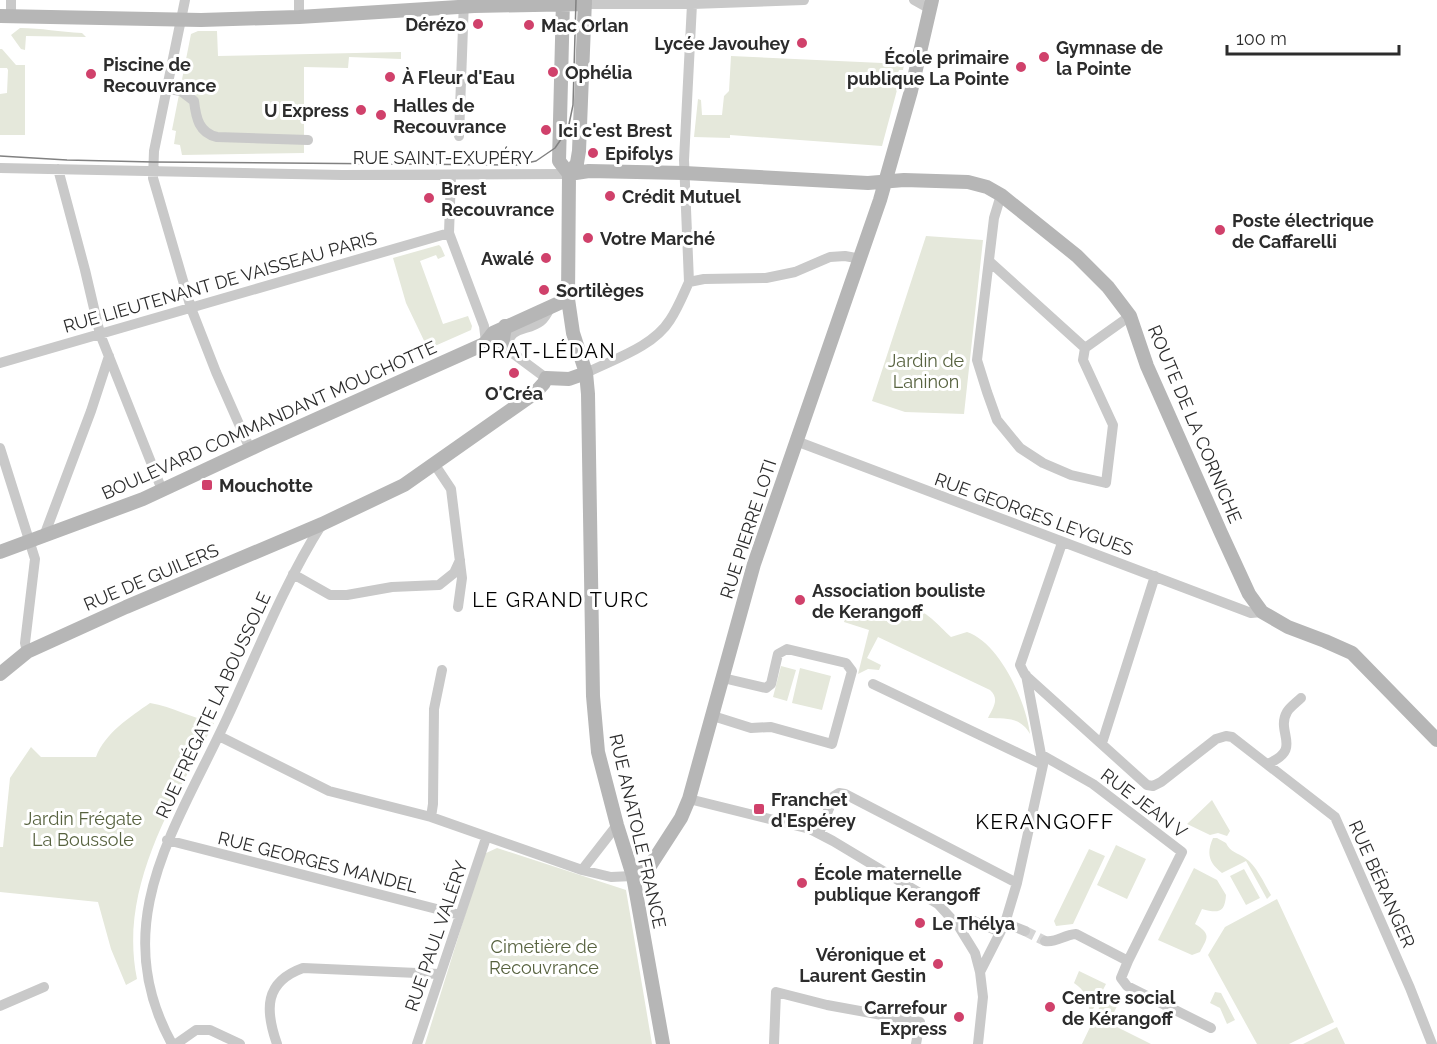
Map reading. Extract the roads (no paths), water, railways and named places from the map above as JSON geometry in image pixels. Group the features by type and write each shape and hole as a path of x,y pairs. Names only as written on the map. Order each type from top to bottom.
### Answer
{"street":[{"path":"11,0 6,16 181,20 300,17 393,6 464,3 692,4 804,0"},
{"path":"185,0 154,151 153,171 191,308 250,449"},
{"path":"299,0 300,17"},
{"path":"914,0 931,4"},
{"path":"563,2 559,160 569,174 577,163 579,150 585,2"},
{"path":"459,136 464,3"},
{"path":"451,176 449,233 484,326 486,342 505,347 546,378 569,380 639,347 669,322 689,282 684,173 692,4"},
{"name":"RUE PIERRE LOTI","path":"633,876 650,866 681,818 689,799 754,564 853,275 861,260 885,182 911,91 931,4"},
{"path":"168,89 181,91 194,101 198,122 208,135 308,140"},
{"name":"RUE SAINT-EXUPÉRY","path":"0,168 451,176 569,174 589,171 885,182"},
{"path":"58,169 86,270 100,334 162,490"},
{"name":"RUE ANATOLE FRANCE","path":"569,174 568,299 573,333 586,373 590,455 595,716 598,752 633,876 663,1044"},
{"name":"ROUTE DE LA CORNICHE","path":"885,182 968,182 987,187 1001,195 1077,256 1108,287 1130,316 1147,366 1221,533 1249,594 1262,612 1288,627 1352,653 1437,740"},
{"path":"1001,195 994,218 977,360 997,420 1020,448 1043,463 1071,475 1106,483 1113,425 1083,360 1085,348 1130,316"},
{"name":"RUE LIEUTENANT DE VAISSEAU PARIS","path":"0,363 449,233"},
{"path":"689,282 704,279 766,278 795,272 830,257 845,256 861,260"},
{"path":"990,262 1085,348"},
{"name":"BOULEVARD COMMANDANT MOUCHOTTE","path":"0,552 143,499 486,342 493,333 506,326 568,299"},
{"path":"505,347 512,334 541,321 550,308"},
{"path":"505,347 506,326"},
{"path":"44,536 109,356"},
{"name":"RUE DE GUILERS","path":"0,674 27,652 126,607 322,524 404,485 535,393 546,378"},
{"name":"RUE GEORGES LEYGUES","path":"796,441 1251,613 1262,612"},
{"path":"0,448 35,559 25,643 27,652"},
{"path":"435,465 451,489 462,578 458,607"},
{"name":"RUE FRÉGATE LA BOUSSOLE","path":"174,1044 162,1025 150,992 145,949 149,898 167,840 182,807 219,736 293,574 322,524"},
{"path":"980,972 1003,927 1017,883 1042,760 1023,670 1062,543"},
{"path":"293,574 330,596 347,595 392,587 440,585 454,573 460,560"},
{"path":"1102,743 1155,576"},
{"path":"713,716 751,728 771,727 832,744 852,671 846,663 787,650 778,654 771,684 766,688 723,678"},
{"path":"431,817 434,709 442,670"},
{"name":"RUE BÉRANGER","path":"1023,670 1147,785 1153,786 1216,739 1232,737 1335,817 1432,1044"},
{"path":"873,684 1042,760"},
{"path":"1267,764 1283,756 1286,748 1287,712 1301,698"},
{"path":"219,736 329,791 431,817 582,870 611,877 633,876"},
{"name":"RUE JEAN V","path":"1042,760 1093,784 1182,852 1128,961"},
{"path":"819,833 834,796 838,793 845,794 1017,883"},
{"path":"689,799 819,833 938,904 959,927 975,953 983,997 978,1044"},
{"path":"582,870 617,825"},
{"name":"RUE PAUL VALÉRY","path":"417,1044 486,838"},
{"name":"RUE GEORGES MANDEL","path":"167,840 460,915"},
{"path":"959,927 974,921 1025,931"},
{"path":"1045,941 1053,942 1066,934 1076,934 1128,961 1121,978 1128,986 1211,1028"},
{"path":"277,1044 270,1026 269,1001 276,987 290,973 303,968 440,974"},
{"path":"0,1005 44,987"},
{"path":"774,1044 776,992 828,1005 920,1022 916,1044"},
{"path":"174,1044 196,1030 210,1030 240,1044"}],"tunnel":[{"path":"1025,931 1045,941"}],"tram line":[{"path":"0,156 153,162 517,165 536,161 555,148 568,129 573,105 576,0"}],"place":[{"name":"Dérézo","path":"478,24"},
{"name":"Mac Orlan","path":"529,25"},
{"name":"Lycée Javouhey","path":"802,43"},
{"name":"Gymnase de la Pointe","path":"1044,57"},
{"name":"École primaire publique La Pointe","path":"1021,67"},
{"name":"Ophélia","path":"553,72"},
{"name":"Piscine de Recouvrance","path":"91,74"},
{"name":"À Fleur d'Eau","path":"390,77"},
{"name":"U Express","path":"361,110"},
{"name":"Halles de Recouvrance","path":"381,115"},
{"name":"Ici c'est Brest","path":"546,130"},
{"name":"Epifolys","path":"593,153"},
{"name":"Crédit Mutuel","path":"610,196"},
{"name":"Brest Recouvrance","path":"429,198"},
{"name":"Poste électrique de Caffarelli","path":"1220,230"},
{"name":"Votre Marché","path":"588,238"},
{"name":"Awalé","path":"546,258"},
{"name":"Sortilèges","path":"544,290"},
{"name":"O'Créa","path":"514,373"},
{"name":"Mouchotte","path":"207,485"},
{"name":"Association bouliste de Kerangoff","path":"800,600"},
{"name":"Franchet d'Espérey","path":"759,809"},
{"name":"École maternelle publique Kerangoff","path":"802,883"},
{"name":"Le Thélya","path":"920,923"},
{"name":"Véronique et Laurent Gestin","path":"938,964"},
{"name":"Centre social de Kérangoff","path":"1050,1007"},
{"name":"Carrefour Express","path":"959,1017"}],"district":[{"name":"PRAT-LÉDAN","path":"547,351"},
{"name":"LE GRAND TURC","path":"561,600"},
{"name":"KERANGOFF","path":"1045,821"}],"park label":[{"name":"Jardin de Laninon","path":"926,370"},
{"name":"Jardin Frégate La Boussole","path":"83,828"},
{"name":"Cimetière de Recouvrance","path":"544,956"}]}
